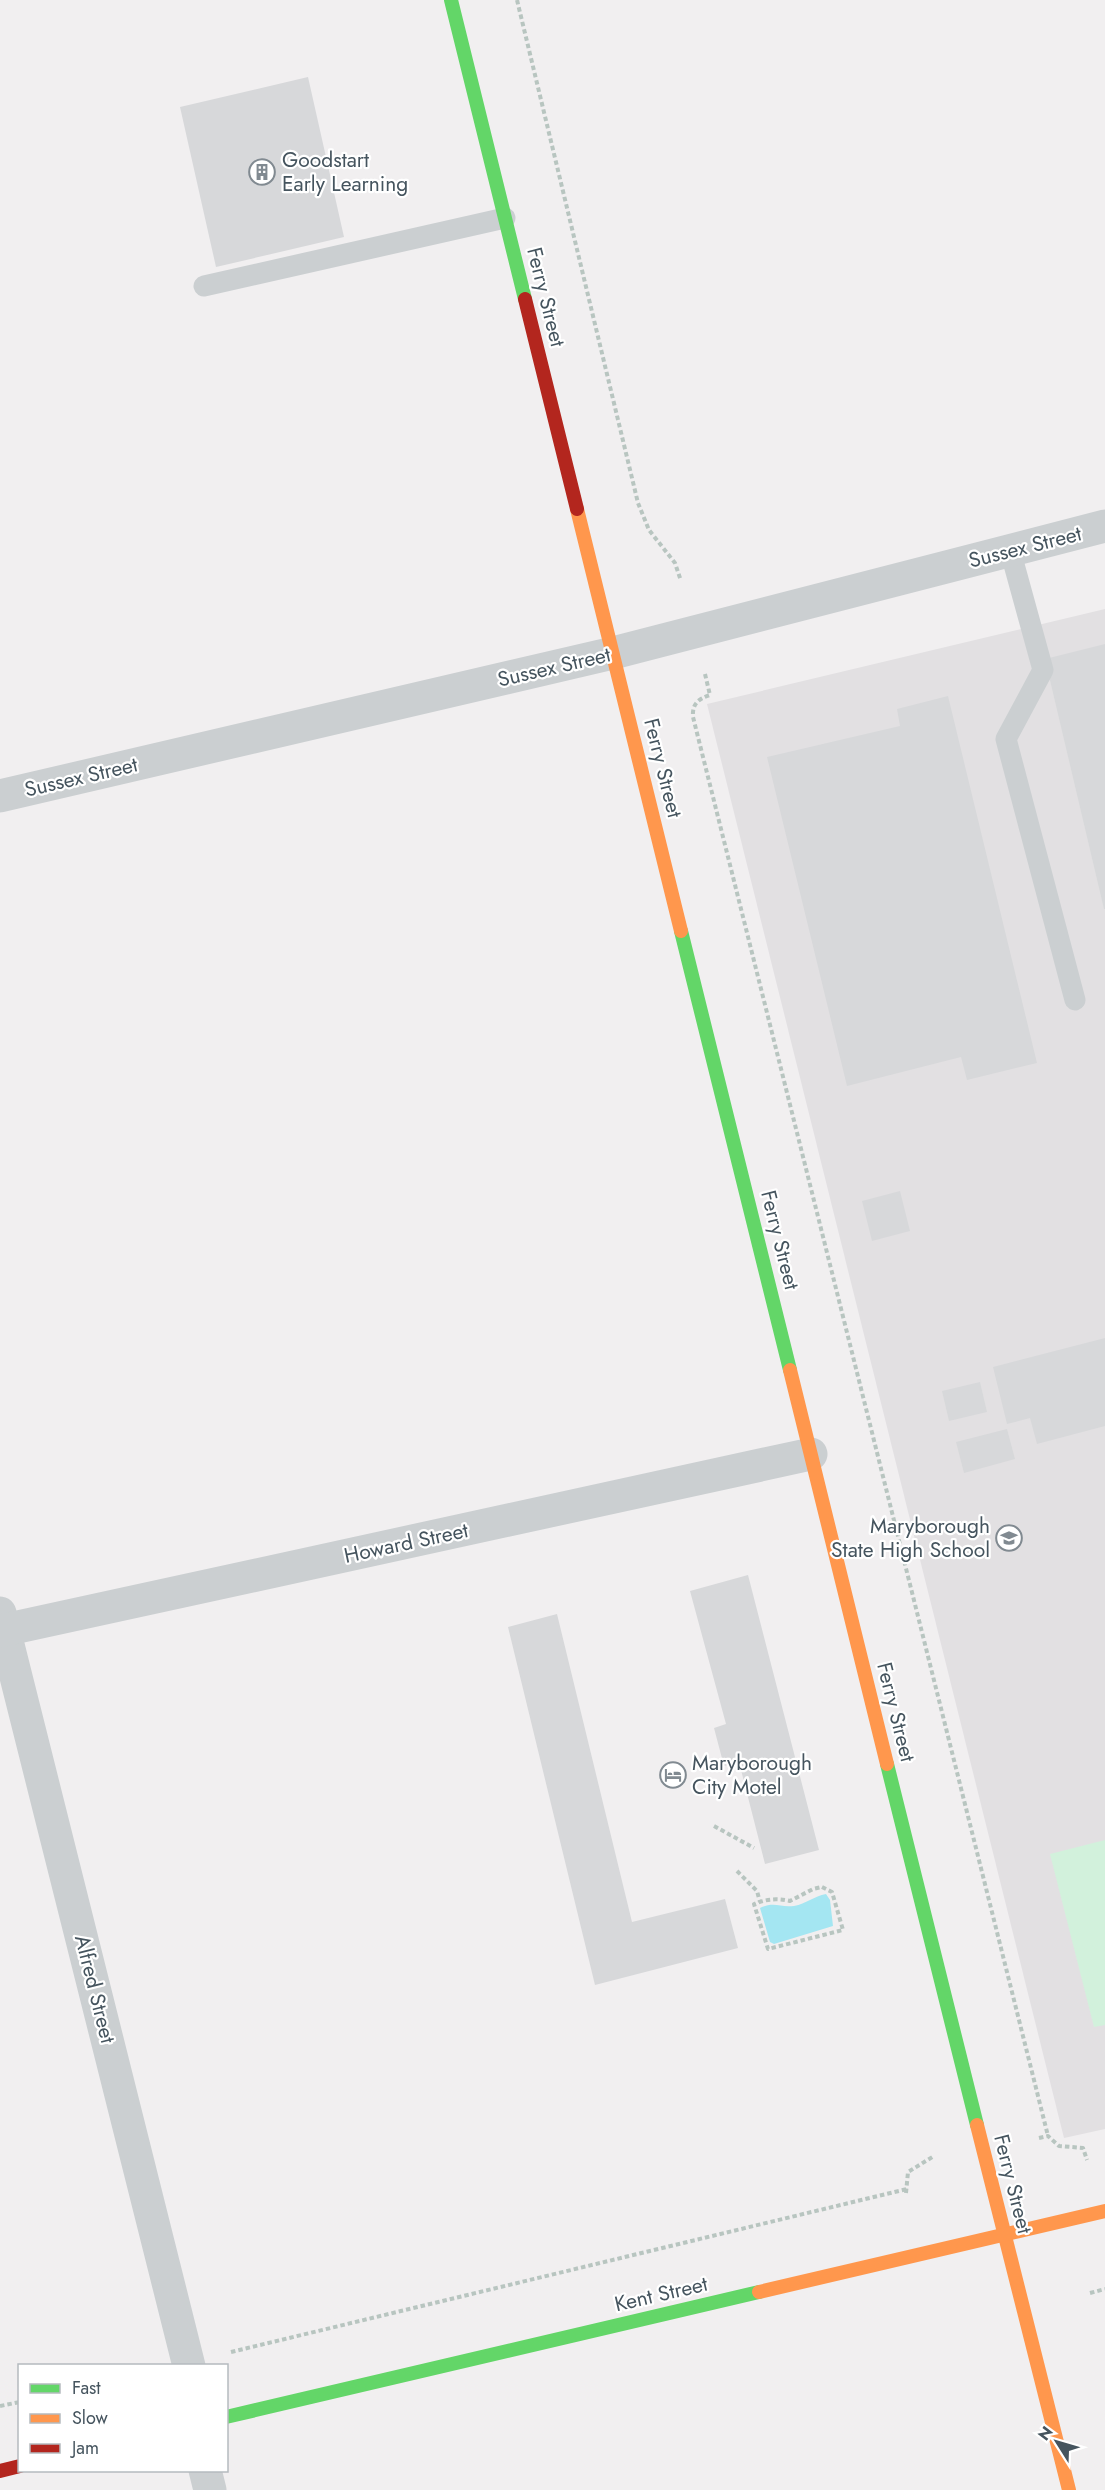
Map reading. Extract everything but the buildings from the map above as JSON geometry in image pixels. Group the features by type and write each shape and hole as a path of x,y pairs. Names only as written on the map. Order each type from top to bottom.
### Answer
{"main road":[{"name":"Ferry Street","path":"451,0 1069,2490"},
{"name":"Kent Street","path":"228,2417 1105,2211"},
{"path":"0,2471 18,2466"}],"street":[{"name":"Sussex Street","path":"0,796 613,653 1105,526"},
{"name":"Howard Street","path":"2,1625 811,1454"},
{"name":"Alfred Street","path":"2,1625 188,2364"},
{"path":"206,2472 210,2490"}],"lane":[{"path":"204,286 505,218"},
{"path":"1010,550 1043,670 1006,739 1075,1000"}],"path":[{"path":"517,0 638,503 649,530 675,563 681,581"},
{"path":"705,674 710,695 700,698 694,705 693,717 1048,2136 1059,2146 1083,2148 1087,2160"},
{"path":"714,1826 754,1848"},
{"path":"737,1871 757,1891 760,1902"},
{"path":"822,1887 832,1892 843,1930 768,1948 754,1904 760,1902 779,1898 790,1901 822,1887"},
{"path":"1039,2138 1048,2136"},
{"path":"228,2353 907,2191 908,2172 934,2156"},
{"path":"1090,2293 1105,2289"},
{"path":"0,2406 18,2402"}],"shaded area":[{"name":"Maryborough State High School","path":"1105,609 1105,2129 1064,2138 707,704"}],"green space":[{"path":"1105,1840 1105,2025 1094,2027 1050,1854"}],"water":[{"path":"826,1894 830,1900 833,1926 774,1944 770,1942 760,1908 770,1905 794,1906"}],"traffic: fast":[{"path":"451,0 525,299"},
{"path":"681,931 790,1370"},
{"path":"887,1764 977,2125"},
{"path":"228,2417 759,2292"}],"traffic: slow":[{"path":"577,509 681,931"},
{"path":"790,1370 887,1764"},
{"path":"977,2125 1069,2490"},
{"path":"759,2292 1105,2211"}],"traffic: jam":[{"path":"525,299 577,509"},
{"path":"0,2471 18,2466"}],"place":[{"name":"Goodstart Early Learning","path":"262,172"},
{"name":"Maryborough State High School","path":"1009,1538"},
{"name":"Maryborough City Motel","path":"673,1775"}]}
